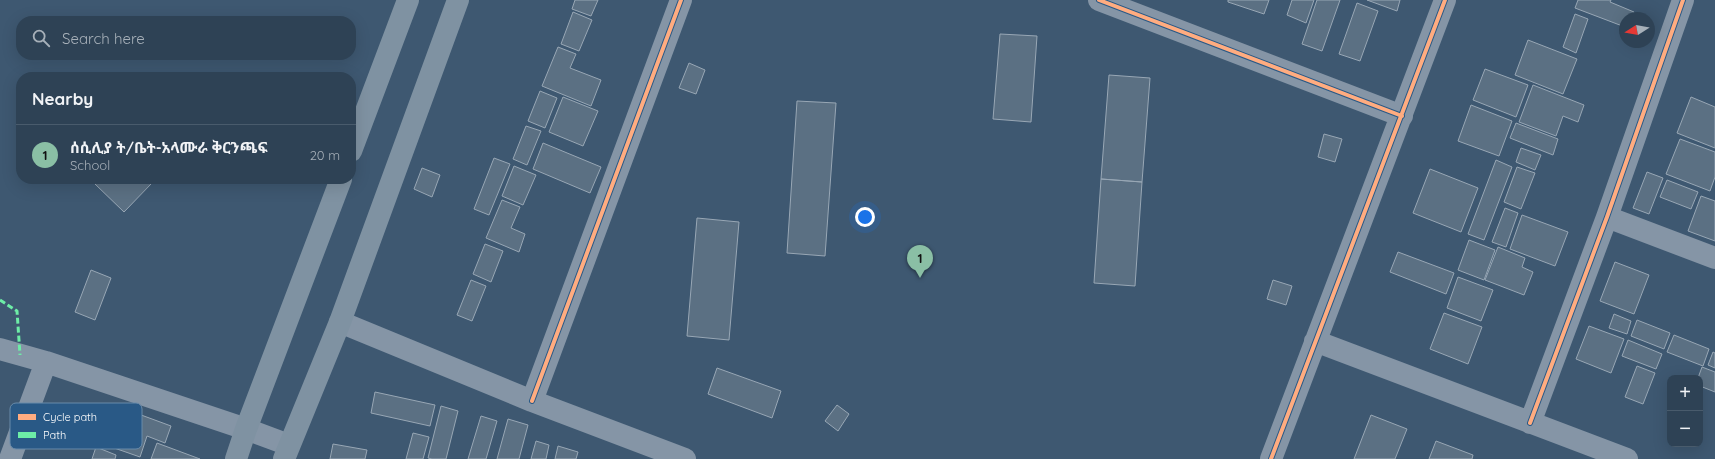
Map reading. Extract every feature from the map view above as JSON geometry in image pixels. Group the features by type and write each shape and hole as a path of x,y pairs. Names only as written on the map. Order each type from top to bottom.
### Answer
{"main road":[{"path":"356,139 408,0"},
{"path":"286,452 340,322 458,0"},
{"path":"236,459 339,184"}],"street":[{"path":"532,401 681,0"},
{"path":"1099,0 1402,116"},
{"path":"1271,459 1445,0"},
{"path":"1530,423 1607,217 1683,0"},
{"path":"1607,217 1715,258"},
{"path":"340,322 532,401 685,459"},
{"path":"1316,341 1627,459"},
{"path":"0,350 46,362 246,429 286,452"},
{"path":"31,403 46,362"},
{"path":"10,459 14,449"}],"building":[{"path":"575,0 598,0 591,16 572,9"},
{"path":"1228,0 1269,0 1264,14 1228,2"},
{"path":"1292,0 1314,0 1306,23 1287,15"},
{"path":"1317,0 1340,0 1322,51 1302,44"},
{"path":"1367,0 1400,0 1397,11"},
{"path":"1578,0 1611,0 1610,2 1634,12 1619,12 1619,25 1575,8"},
{"path":"1357,3 1378,11 1360,61 1339,54"},
{"path":"573,12 592,20 579,51 561,44"},
{"path":"1575,14 1588,19 1576,53 1563,47"},
{"path":"1000,34 1037,36 1031,122 993,119"},
{"path":"1528,40 1577,59 1563,94 1515,75"},
{"path":"558,47 576,54 570,68 601,80 591,106 542,86"},
{"path":"689,63 705,70 696,94 679,88"},
{"path":"1485,69 1528,85 1516,117 1473,100"},
{"path":"1109,75 1150,78 1142,182 1101,179"},
{"path":"1533,85 1584,105 1578,122 1563,116 1556,136 1519,122"},
{"path":"540,91 557,98 545,128 528,121"},
{"path":"563,97 598,111 583,146 549,132"},
{"path":"1691,97 1715,107 1715,148 1677,133"},
{"path":"797,101 836,103 825,256 787,253"},
{"path":"1471,105 1512,121 1499,156 1458,141"},
{"path":"1516,123 1558,139 1553,155 1510,138"},
{"path":"526,126 541,131 527,165 513,159"},
{"path":"1324,134 1342,139 1335,162 1318,157"},
{"path":"1680,139 1715,152 1715,177 1710,191 1666,174"},
{"path":"543,143 601,167 590,193 533,169"},
{"path":"1521,148 1541,155 1535,170 1516,162"},
{"path":"494,158 510,164 489,215 474,209"},
{"path":"1496,160 1512,167 1484,240 1468,234"},
{"path":"514,166 536,175 523,205 502,196"},
{"path":"1517,167 1535,173 1521,209 1504,202"},
{"path":"422,168 440,175 432,197 414,189"},
{"path":"1430,169 1478,188 1461,232 1413,213"},
{"path":"1647,172 1663,178 1649,214 1633,208"},
{"path":"1101,179 1142,182 1135,286 1094,283"},
{"path":"1667,180 1698,192 1691,209 1660,197"},
{"path":"95,184 151,184 124,212"},
{"path":"1701,196 1715,201 1715,241 1688,231"},
{"path":"502,200 520,207 511,228 525,234 519,252 486,238"},
{"path":"1505,208 1518,213 1506,247 1492,242"},
{"path":"1522,215 1568,232 1555,266 1510,249"},
{"path":"697,218 739,222 729,340 687,336"},
{"path":"1469,240 1495,250 1484,280 1458,270"},
{"path":"485,244 503,251 491,282 473,274"},
{"path":"1498,247 1525,258 1522,267 1533,272 1524,295 1485,280"},
{"path":"1398,252 1454,273 1446,294 1390,272"},
{"path":"1615,262 1649,275 1634,314 1600,301"},
{"path":"91,270 111,278 95,320 75,312"},
{"path":"1458,277 1493,290 1481,321 1447,308"},
{"path":"471,280 486,286 472,321 457,315"},
{"path":"1273,280 1292,286 1286,305 1267,299"},
{"path":"1444,313 1482,327 1468,364 1430,349"},
{"path":"1614,314 1631,321 1627,334 1609,328"},
{"path":"1637,320 1670,333 1664,349 1631,336"},
{"path":"1589,326 1624,339 1611,373 1576,359"},
{"path":"1674,335 1709,349 1703,366 1667,352"},
{"path":"1628,340 1662,354 1656,369 1622,356"},
{"path":"1713,352 1715,353 1715,368 1708,365"},
{"path":"1637,366 1655,373 1643,404 1625,397"},
{"path":"1702,367 1715,372 1715,392 1703,387 1703,375 1699,375"},
{"path":"717,368 781,391 772,418 708,394"},
{"path":"375,392 435,405 430,426 371,413"},
{"path":"837,405 849,414 838,431 825,421"},
{"path":"441,406 458,411 446,459 432,459 428,458"},
{"path":"142,415 171,426 165,443 147,436 140,457 117,449 142,449"},
{"path":"1371,415 1407,429 1395,459 1354,459"},
{"path":"481,416 497,421 486,459 468,459"},
{"path":"508,419 528,425 519,459 497,459"},
{"path":"413,433 429,437 423,459 406,459"},
{"path":"536,441 549,445 546,459 531,459"},
{"path":"1436,441 1473,455 1472,459 1429,459"},
{"path":"157,443 200,459 151,459"},
{"path":"333,444 367,450 365,459 330,459"},
{"path":"558,446 578,452 576,459 555,459"},
{"path":"95,449 101,449 116,455 115,459 92,459"}],"marked path":[{"path":"0,300 17,311 20,355"}],"cycle path":[{"path":"532,401 681,0"},
{"path":"1099,0 1402,116"},
{"path":"1271,459 1445,0"},
{"path":"1530,423 1607,217 1683,0"}],"place":[{"name":"ሰሲሊያ ት/ቤት-አላሙራ ቅርንጫፍ","path":"920,278"}]}
